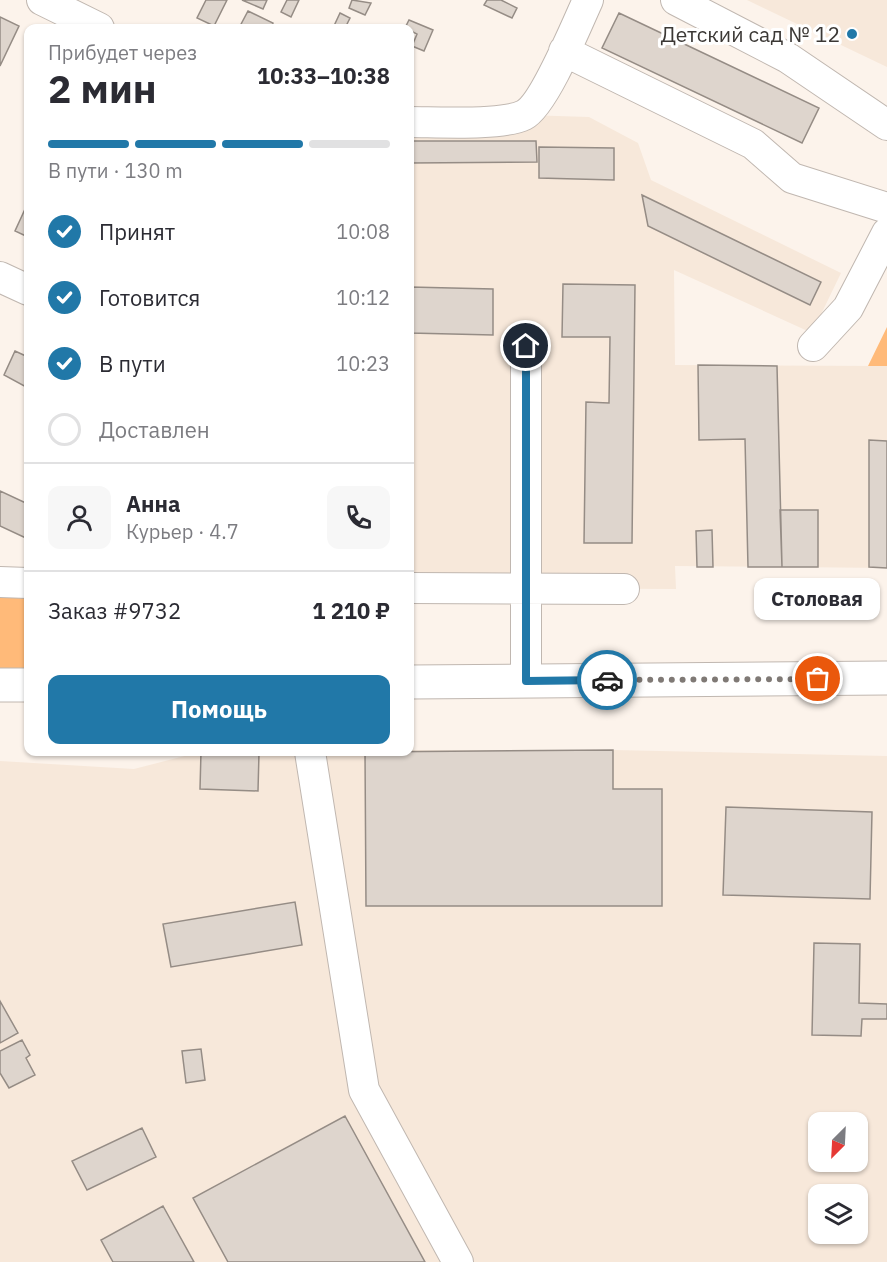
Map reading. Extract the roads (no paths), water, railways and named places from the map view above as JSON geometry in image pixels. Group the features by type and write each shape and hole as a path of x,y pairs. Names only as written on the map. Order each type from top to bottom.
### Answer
{"main road":[{"path":"414,682 887,678"},
{"path":"0,685 24,685"}],"street":[{"path":"42,0 91,24"},
{"path":"414,122 505,120 525,115 543,95 588,0"},
{"path":"676,0 788,58 887,125"},
{"path":"564,51 753,144 792,178 887,208"},
{"path":"813,346 848,308 885,241"},
{"path":"0,277 24,288"},
{"path":"526,346 526,681"},
{"path":"0,582 24,583"},
{"path":"414,588 624,589"},
{"path":"311,756 364,1090 458,1262"}],"place":[{"name":"Детский сад № 12","path":"852,34"},
{"name":"Столовая","path":"818,679"}]}
